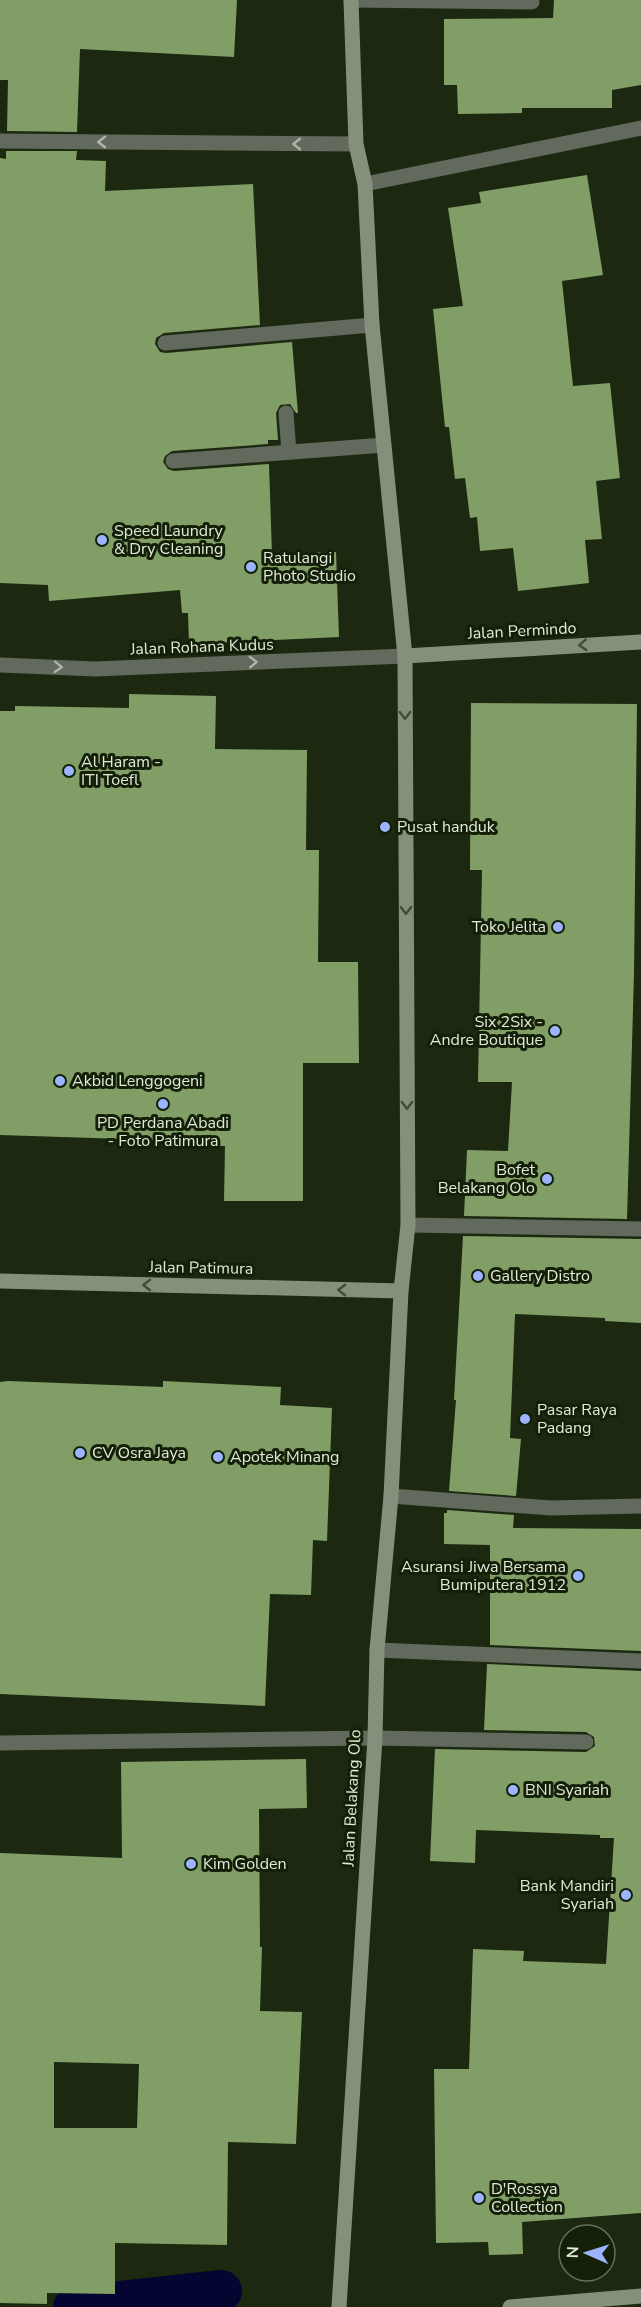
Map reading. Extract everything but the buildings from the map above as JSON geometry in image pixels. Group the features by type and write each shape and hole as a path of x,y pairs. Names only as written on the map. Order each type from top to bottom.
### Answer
{"main road":[{"name":"Jalan Belakang Olo","path":"339,2307 375,1738 377,1650 391,1496 401,1291 408,1225 405,656 372,325 365,184 356,144 351,0"},
{"name":"Jalan Permindo","path":"405,656 641,642"},
{"name":"Jalan Patimura","path":"0,1281 401,1291"},
{"path":"510,2307 641,2296"}],"street":[{"path":"351,0 532,2"},
{"path":"365,184 641,128"},
{"path":"0,141 356,144"},
{"path":"165,343 279,335 372,325"},
{"path":"286,413 289,452"},
{"path":"173,461 384,445"},
{"name":"Jalan Rohana Kudus","path":"0,664 95,669 405,656"},
{"path":"408,1225 641,1229"},
{"path":"391,1496 551,1508 641,1506"},
{"path":"377,1650 641,1661"},
{"path":"0,1743 375,1738 586,1742"}],"waterway":[{"path":"74,2307 221,2291"}],"place":[{"name":"Speed Laundry & Dry Cleaning","path":"102,540"},
{"name":"Ratulangi Photo Studio","path":"251,567"},
{"name":"Al Haram - ITI Toefl","path":"69,771"},
{"name":"Pusat handuk","path":"385,827"},
{"name":"Toko Jelita","path":"558,927"},
{"name":"Six 2Six - Andre Boutique","path":"555,1031"},
{"name":"Akbid Lenggogeni","path":"60,1081"},
{"name":"PD Perdana Abadi - Foto Patimura","path":"163,1104"},
{"name":"Bofet Belakang Olo","path":"547,1179"},
{"name":"Gallery Distro","path":"478,1276"},
{"name":"Pasar Raya Padang","path":"525,1419"},
{"name":"CV Osra Jaya","path":"80,1453"},
{"name":"Apotek Minang","path":"218,1457"},
{"name":"Asuransi Jiwa Bersama Bumiputera 1912","path":"578,1576"},
{"name":"BNI Syariah","path":"513,1790"},
{"name":"Kim Golden","path":"191,1864"},
{"name":"Bank Mandiri Syariah","path":"626,1895"},
{"name":"D'Rossya Collection","path":"479,2198"}]}
